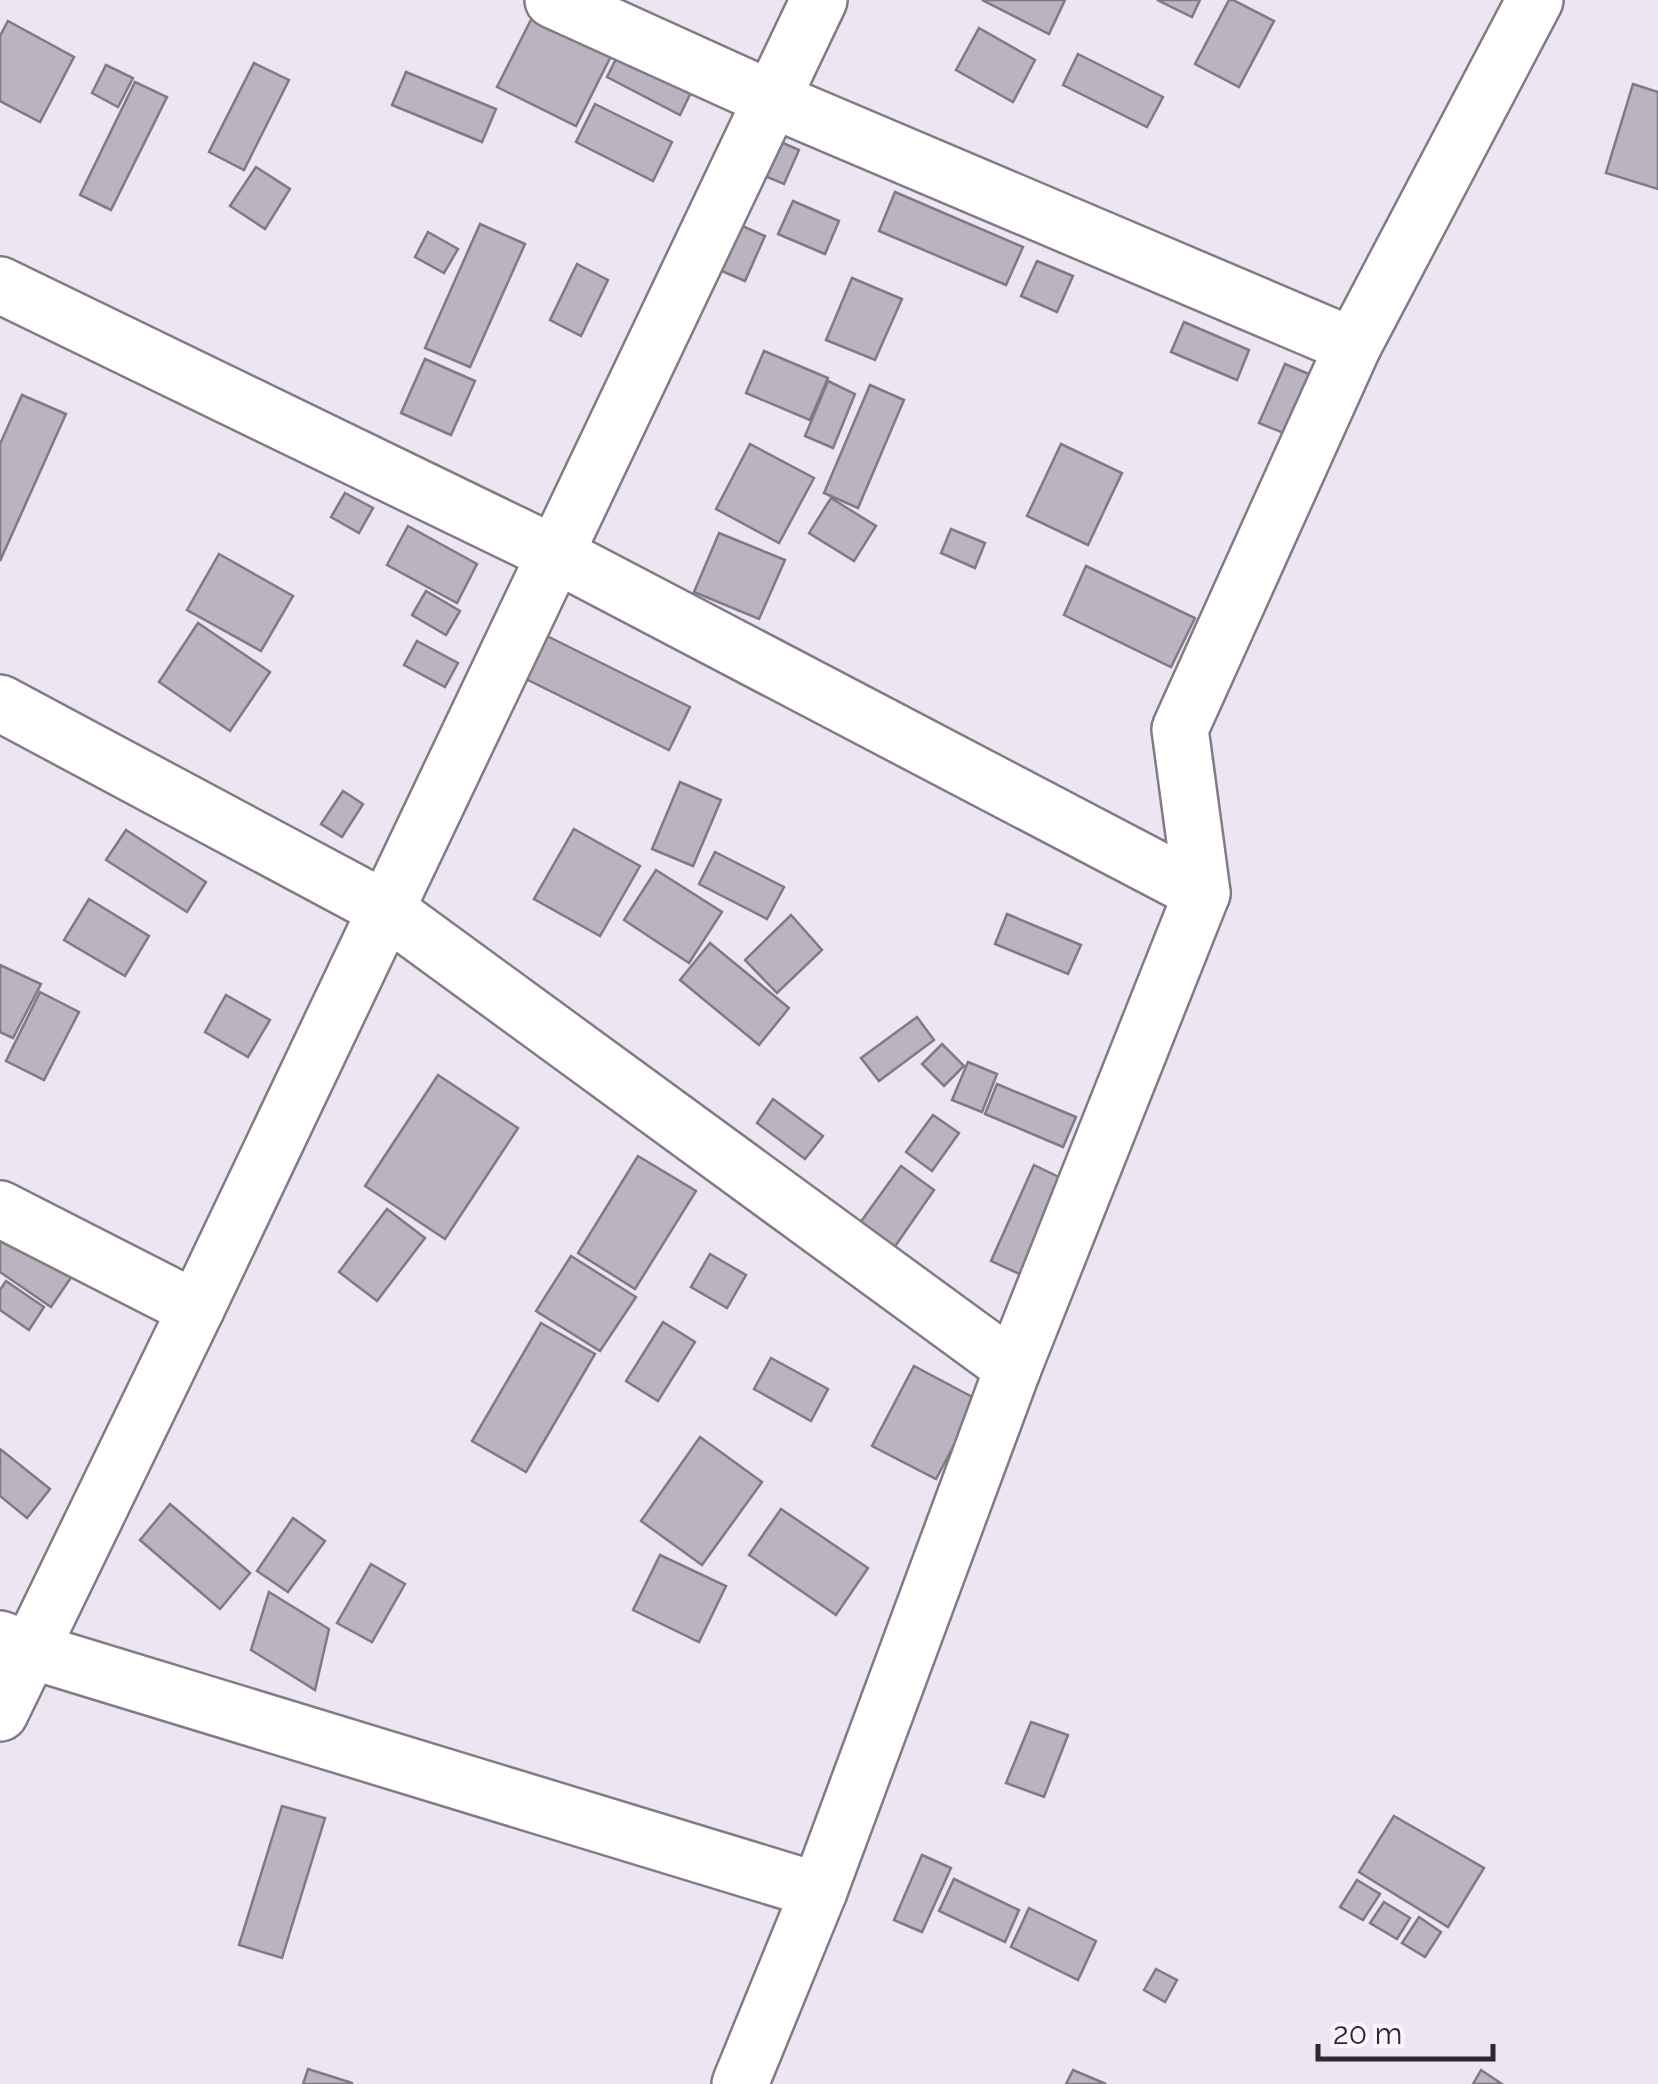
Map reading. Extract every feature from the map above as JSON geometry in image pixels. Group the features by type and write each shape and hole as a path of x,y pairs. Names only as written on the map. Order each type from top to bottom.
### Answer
{"street":[{"path":"553,0 771,99 1353,346"},
{"path":"0,1713 16,1645 196,1309 818,0"},
{"path":"740,2084 819,1891 1013,1368 1202,893 1180,729 1353,346 1535,0"},
{"path":"0,285 555,554 1202,893"},
{"path":"0,703 386,909 1013,1368"},
{"path":"0,1209 196,1309"},
{"path":"16,1645 819,1891"}],"building":[{"path":"541,0 620,38 576,126 497,87"},
{"path":"982,0 1065,0 1049,34"},
{"path":"1157,0 1200,0 1192,17"},
{"path":"1229,0 1274,21 1239,87 1195,64"},
{"path":"8,21 74,57 40,122 0,101 0,36"},
{"path":"979,28 1035,60 1013,102 956,70"},
{"path":"626,39 699,76 680,115 607,77"},
{"path":"1078,54 1163,97 1147,127 1063,85"},
{"path":"254,63 289,80 244,170 209,152"},
{"path":"106,65 133,78 118,107 92,93"},
{"path":"406,72 496,109 482,142 392,105"},
{"path":"135,82 167,97 111,210 80,195"},
{"path":"1633,84 1658,92 1658,189 1606,173"},
{"path":"595,104 672,142 653,181 576,142"},
{"path":"760,133 799,150 784,184 745,168"},
{"path":"256,167 290,189 265,229 230,206"},
{"path":"895,192 1023,247 1006,285 879,231"},
{"path":"793,201 839,221 825,254 778,234"},
{"path":"720,216 765,236 745,281 701,262"},
{"path":"480,224 525,244 470,367 425,348"},
{"path":"428,232 458,249 444,273 415,257"},
{"path":"1037,261 1073,276 1057,312 1021,296"},
{"path":"577,264 608,280 581,336 550,320"},
{"path":"852,278 902,299 875,360 826,340"},
{"path":"1184,322 1249,350 1237,380 1171,352"},
{"path":"764,351 828,378 810,420 746,393"},
{"path":"425,359 475,381 451,435 401,413"},
{"path":"1285,364 1328,382 1303,441 1259,423"},
{"path":"828,381 855,394 833,448 805,436"},
{"path":"870,385 904,400 858,508 824,493"},
{"path":"22,395 66,414 0,561 0,444"},
{"path":"750,444 814,478 779,543 716,509"},
{"path":"1061,444 1122,473 1088,545 1027,516"},
{"path":"345,493 373,508 359,533 331,517"},
{"path":"831,498 876,526 854,561 809,533"},
{"path":"408,526 477,564 457,603 387,565"},
{"path":"951,529 985,543 975,568 941,553"},
{"path":"719,533 785,560 759,619 694,592"},
{"path":"219,554 293,596 261,651 187,610"},
{"path":"1086,566 1195,618 1171,667 1064,615"},
{"path":"426,591 460,611 446,635 412,615"},
{"path":"198,623 270,672 230,731 159,682"},
{"path":"537,631 690,707 669,750 516,674"},
{"path":"417,641 458,663 445,687 404,665"},
{"path":"680,782 721,800 693,866 652,849"},
{"path":"343,791 363,804 342,837 321,824"},
{"path":"574,829 640,866 600,936 534,899"},
{"path":"126,830 206,882 187,912 106,860"},
{"path":"715,852 784,887 767,919 699,884"},
{"path":"656,870 722,912 689,963 624,920"},
{"path":"89,899 149,936 125,976 64,940"},
{"path":"1007,914 1081,945 1068,974 995,944"},
{"path":"791,915 822,950 777,993 745,960"},
{"path":"710,943 789,1008 759,1045 680,980"},
{"path":"0,965 41,984 13,1038 0,1032"},
{"path":"40,992 79,1012 44,1080 6,1061"},
{"path":"226,995 270,1020 248,1057 205,1032"},
{"path":"917,1017 934,1040 879,1081 861,1058"},
{"path":"942,1044 964,1066 944,1086 922,1064"},
{"path":"968,1062 997,1074 982,1112 952,1100"},
{"path":"438,1075 518,1128 445,1239 365,1186"},
{"path":"997,1084 1076,1117 1063,1147 985,1114"},
{"path":"773,1099 823,1136 805,1159 757,1123"},
{"path":"933,1115 959,1133 932,1171 906,1152"},
{"path":"638,1156 696,1191 635,1289 578,1253"},
{"path":"1034,1165 1069,1182 1026,1277 991,1261"},
{"path":"901,1166 934,1190 887,1258 852,1234"},
{"path":"387,1209 425,1238 377,1301 339,1272"},
{"path":"0,1230 72,1276 51,1307 0,1272"},
{"path":"710,1254 746,1275 727,1308 691,1287"},
{"path":"571,1256 636,1297 600,1351 536,1311"},
{"path":"6,1281 44,1307 29,1330 0,1310 0,1290"},
{"path":"663,1322 695,1342 658,1401 626,1381"},
{"path":"541,1323 595,1354 526,1472 472,1441"},
{"path":"771,1358 828,1389 811,1421 754,1389"},
{"path":"914,1366 978,1400 936,1479 872,1446"},
{"path":"700,1437 762,1482 702,1565 641,1521"},
{"path":"0,1449 50,1489 27,1518 0,1496"},
{"path":"170,1504 250,1573 220,1609 140,1540"},
{"path":"781,1509 868,1568 836,1615 749,1555"},
{"path":"293,1518 325,1541 288,1592 257,1571"},
{"path":"660,1555 726,1586 699,1642 633,1610"},
{"path":"371,1564 405,1584 372,1642 337,1623"},
{"path":"269,1592 329,1629 315,1690 251,1650"},
{"path":"1031,1722 1068,1735 1044,1797 1006,1783"},
{"path":"282,1806 325,1818 282,1958 239,1945"},
{"path":"1394,1816 1484,1868 1448,1927 1359,1872"},
{"path":"922,1855 951,1868 922,1932 894,1920"},
{"path":"954,1879 1019,1910 1005,1942 939,1911"},
{"path":"1357,1880 1380,1894 1363,1920 1340,1907"},
{"path":"1384,1902 1410,1918 1397,1939 1370,1923"},
{"path":"1029,1908 1096,1941 1078,1980 1011,1947"},
{"path":"1419,1917 1441,1932 1425,1957 1402,1943"},
{"path":"1156,1969 1177,1980 1165,2002 1144,1990"},
{"path":"308,2069 352,2083 352,2084 303,2084"},
{"path":"1073,2070 1106,2084 1066,2084"},
{"path":"1481,2070 1502,2084 1473,2084"}]}
